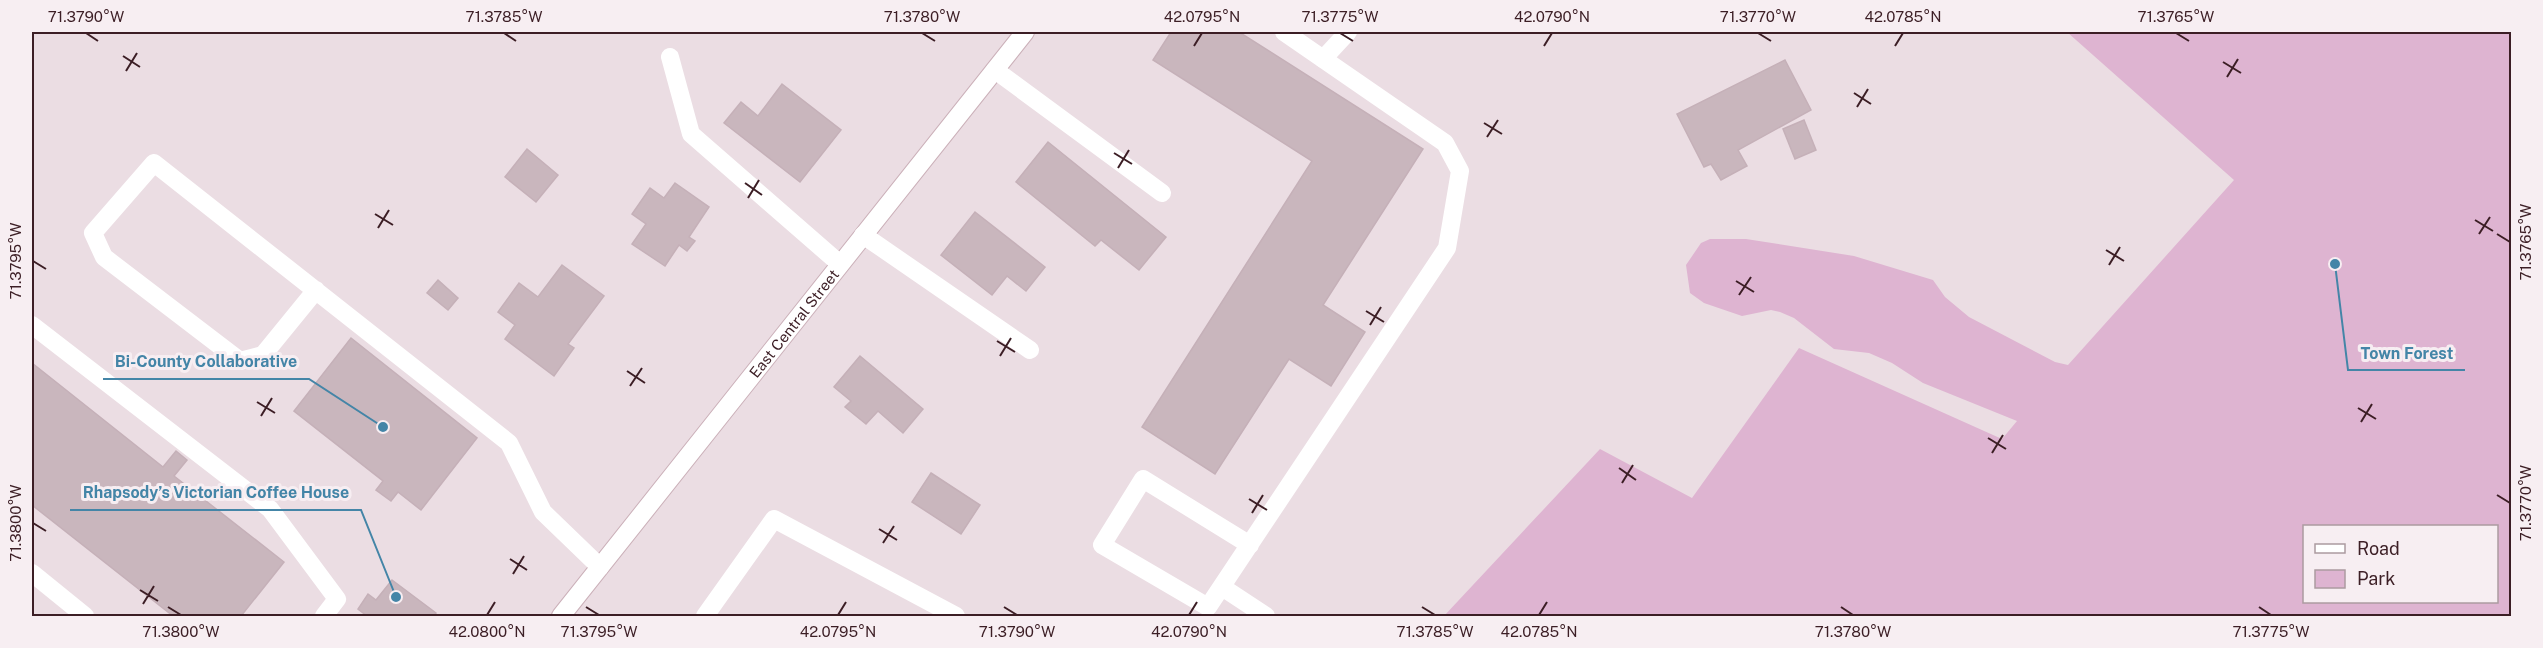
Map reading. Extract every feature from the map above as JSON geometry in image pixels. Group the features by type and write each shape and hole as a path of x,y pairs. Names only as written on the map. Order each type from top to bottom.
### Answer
{"main road":[{"name":"East Central Street","path":"561,616 1025,32"},
{"path":"1250,544 1143,479 1102,545 1208,608 1447,248 1460,171 1445,143 1284,32"},
{"path":"1323,58 1348,32"},
{"path":"670,57 691,134 840,264"},
{"path":"995,70 1162,193"},
{"path":"316,291 263,355 240,361 104,257 93,233 154,163 509,443 543,512 600,567"},
{"path":"863,235 1030,350"},
{"path":"32,325 270,508 337,599 324,616"},
{"path":"705,616 774,519 956,616"},
{"path":"32,573 85,616"},
{"path":"1222,587 1266,616"}],"green space":[{"path":"2067,32 2511,32 2511,616 1444,616 1600,449 1692,498 1799,348 2002,439 2017,421 1923,383 1892,363 1869,353 1834,349 1794,318 1780,312 1771,310 1742,316 1704,303 1690,293 1686,265 1701,243 1710,239 1746,239 1854,256 1933,280 1945,297 1969,317 2055,362 2068,365 2234,180"}],"building":[{"path":"1171,32 1239,32 1423,149 1323,305 1365,332 1331,386 1289,359 1215,474 1142,427 1312,161 1153,60"},
{"path":"1785,60 1811,110 1738,150 1747,166 1721,180 1711,164 1704,167 1677,114"},
{"path":"782,84 841,130 800,182 724,123 741,102 758,116"},
{"path":"1804,120 1816,150 1795,159 1783,129"},
{"path":"1048,142 1166,237 1139,270 1101,240 1095,246 1016,182"},
{"path":"527,149 558,175 536,202 505,177"},
{"path":"675,183 709,207 689,237 695,241 687,251 679,245 665,266 632,244 646,224 632,214 650,188 664,198"},
{"path":"975,212 1045,267 1026,291 1007,276 992,295 941,255"},
{"path":"562,265 604,296 568,344 574,348 554,376 505,339 515,325 498,312 519,283 538,297"},
{"path":"438,280 458,298 448,310 427,293"},
{"path":"351,338 477,438 421,510 398,492 391,501 376,490 383,481 294,411"},
{"path":"860,356 923,409 903,433 878,411 866,424 845,407 851,401 834,387"},
{"path":"32,363 163,467 176,451 187,460 174,476 284,562 241,616 173,616 32,505"},
{"path":"931,473 980,505 961,534 912,502"},
{"path":"392,580 436,613 433,616 367,616 358,609 368,594 376,600"}],"place":[{"name":"Town Forest","path":"2335,264"},
{"name":"Bi-County Collaborative","path":"383,427"},
{"name":"Rhapsody’s Victorian Coffee House","path":"396,597"}]}
